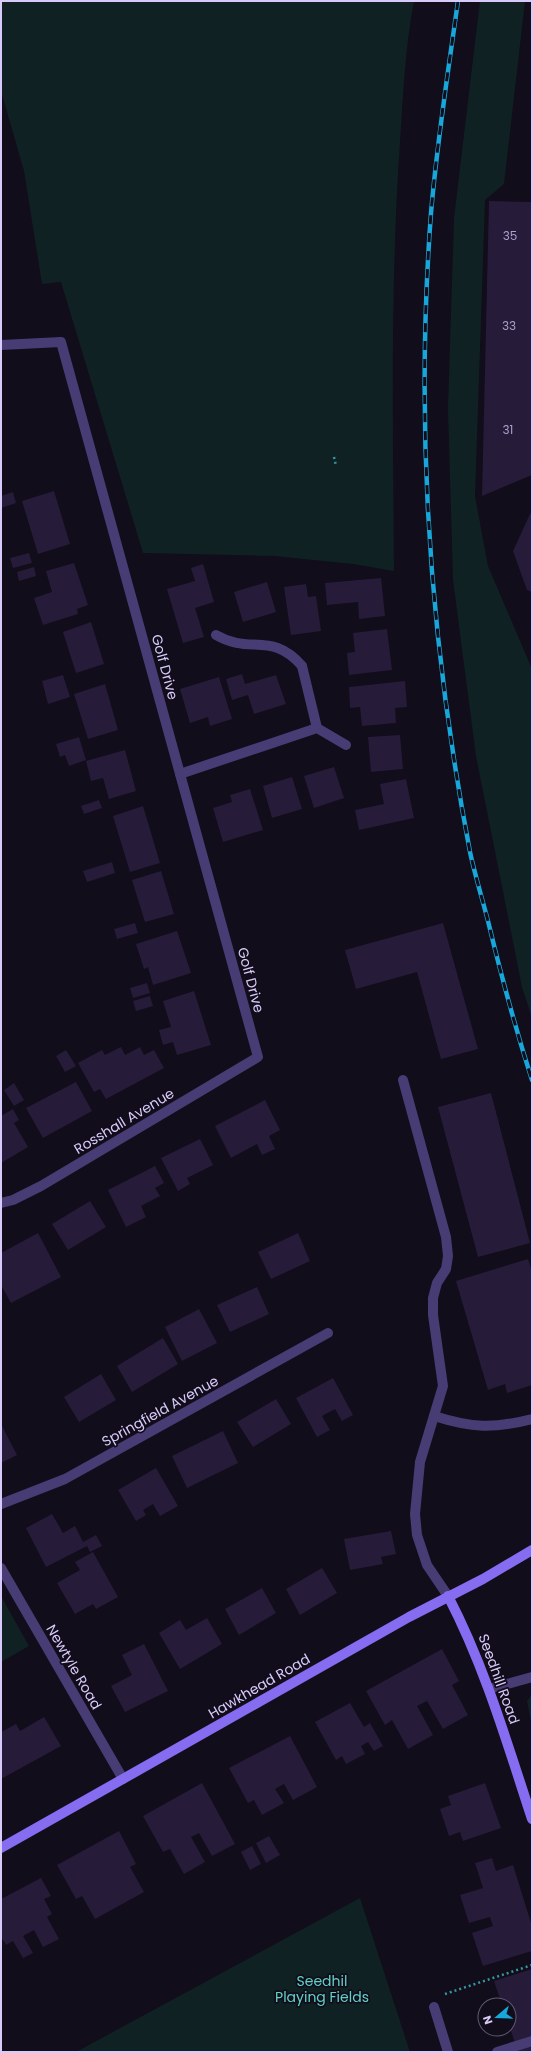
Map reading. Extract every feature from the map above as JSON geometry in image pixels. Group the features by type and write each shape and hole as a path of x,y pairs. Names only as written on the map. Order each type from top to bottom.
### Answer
{"street":[{"name":"Golf Drive","path":"1,345 61,342 258,1058"},
{"path":"216,635 239,645 270,644 284,650 302,666 317,728 346,745"},
{"path":"180,774 317,728"},
{"name":"Rosshall Avenue","path":"1,1203 41,1186 258,1058"},
{"path":"403,1080 446,1237 448,1256 446,1269 437,1283 433,1298 432,1315 443,1386 420,1462 415,1514 417,1535 427,1565 448,1596"},
{"name":"Springfield Avenue","path":"1,1504 65,1479 328,1333"},
{"path":"434,1416 469,1426 490,1427 532,1419"},
{"name":"Hawkhead Road","path":"1,1848 448,1596 483,1579 532,1550"},
{"name":"Newtyle Road","path":"1,1568 123,1779"},
{"name":"Seedhill Road","path":"448,1596 468,1634 489,1689 532,1819"},
{"path":"489,1689 532,1677"},
{"path":"434,2006 448,2052"},
{"path":"497,2052 532,2040"}],"path":[{"path":"334,457 336,466"},
{"path":"434,2006 433,1998 532,1964"}],"green space":[{"path":"1,1 414,1 408,36 403,89 393,303 394,571 353,564 275,556 143,553 61,282 42,284 24,171 1,91"},
{"path":"480,1 525,1 504,184 485,200 475,496 488,566 532,669 532,1018 522,987 476,756 453,580 448,408 454,218"},
{"path":"1,1596 29,1646 1,1662"},
{"path":"532,1694 532,1728 527,1701"},
{"name":"Seedhil Playing Fields","path":"360,1898 410,2052 76,2052"}],"building":[{"path":"489,201 532,202 532,475 482,496"},
{"path":"54,491 70,544 38,554 22,501"},
{"path":"13,492 16,503 1,508 1,496"},
{"path":"532,513 532,592 527,590 513,551 530,514"},
{"path":"29,553 32,563 13,568 10,558"},
{"path":"74,563 88,605 77,609 78,614 43,625 34,598 52,592 46,571"},
{"path":"203,564 214,602 195,608 204,637 183,643 167,589 195,581 191,568"},
{"path":"34,567 36,576 19,581 17,572"},
{"path":"381,578 385,616 359,619 358,602 327,605 325,583"},
{"path":"267,582 276,612 243,622 234,592"},
{"path":"306,584 308,597 316,596 321,631 291,635 284,587"},
{"path":"91,622 104,664 76,673 63,632"},
{"path":"387,629 392,670 349,675 347,653 355,652 353,633"},
{"path":"242,674 245,684 276,675 286,704 254,714 248,695 232,700 226,679"},
{"path":"63,675 70,697 48,704 42,681"},
{"path":"219,677 232,719 210,726 208,717 190,723 180,689"},
{"path":"405,681 407,707 395,708 396,723 362,726 360,707 350,708 349,687"},
{"path":"105,684 118,730 88,739 74,694"},
{"path":"400,735 403,769 371,772 368,737"},
{"path":"79,737 86,760 69,766 65,755 60,757 56,744"},
{"path":"125,750 136,791 109,799 103,778 91,781 86,761"},
{"path":"334,767 344,798 314,808 304,776"},
{"path":"292,777 302,809 272,818 263,786"},
{"path":"406,779 414,818 359,830 355,810 384,804 380,784"},
{"path":"250,789 263,830 223,842 213,808 232,802 230,795"},
{"path":"99,800 102,808 84,814 81,806"},
{"path":"143,806 160,863 130,872 113,816"},
{"path":"112,862 115,873 87,882 83,871"},
{"path":"161,871 174,914 145,922 132,880"},
{"path":"135,923 138,933 117,939 114,929"},
{"path":"443,923 478,1049 441,1059 417,972 356,989 345,950"},
{"path":"177,931 191,973 153,985 148,967 144,969 136,944"},
{"path":"147,983 150,993 133,998 130,988"},
{"path":"194,991 211,1045 177,1055 173,1042 163,1045 159,1030 171,1027 163,1001"},
{"path":"150,996 153,1006 136,1011 133,1001"},
{"path":"121,1047 125,1055 140,1047 144,1055 154,1050 164,1068 106,1099 100,1089 94,1092 78,1063 102,1050 105,1055"},
{"path":"66,1050 76,1066 65,1072 56,1056"},
{"path":"76,1082 92,1111 43,1138 26,1108"},
{"path":"14,1083 24,1100 14,1106 4,1090"},
{"path":"491,1093 530,1243 478,1257 438,1107"},
{"path":"265,1100 280,1130 269,1136 275,1149 262,1155 257,1144 231,1158 215,1126"},
{"path":"13,1109 19,1120 14,1123 28,1147 1,1163 1,1116"},
{"path":"200,1139 213,1165 187,1178 190,1184 178,1191 161,1158"},
{"path":"155,1166 164,1183 155,1188 160,1196 141,1206 146,1217 126,1227 108,1190"},
{"path":"90,1201 106,1227 68,1250 52,1224"},
{"path":"38,1233 61,1277 11,1303 1,1285 1,1253"},
{"path":"298,1233 310,1261 271,1279 258,1252"},
{"path":"528,1259 532,1272 532,1385 507,1393 505,1384 488,1390 456,1281"},
{"path":"257,1287 269,1314 230,1332 217,1305"},
{"path":"199,1309 217,1343 182,1361 165,1327"},
{"path":"163,1338 178,1364 132,1392 117,1366"},
{"path":"101,1374 116,1400 79,1422 64,1397"},
{"path":"333,1378 353,1415 342,1421 335,1409 322,1416 330,1430 317,1437 296,1398"},
{"path":"276,1399 291,1424 253,1447 237,1422"},
{"path":"1,1424 17,1455 1,1463"},
{"path":"223,1431 238,1463 187,1488 172,1456"},
{"path":"156,1468 178,1506 160,1516 153,1504 143,1510 146,1515 136,1521 118,1490"},
{"path":"52,1514 63,1533 75,1526 83,1542 96,1535 102,1546 90,1552 87,1546 46,1567 26,1528"},
{"path":"391,1531 396,1554 381,1557 383,1564 350,1570 344,1539"},
{"path":"93,1552 118,1597 96,1609 93,1604 75,1614 57,1583 80,1570 75,1562"},
{"path":"322,1568 337,1593 300,1615 286,1589"},
{"path":"262,1588 276,1613 239,1635 225,1609"},
{"path":"207,1618 222,1644 180,1669 159,1633 180,1620 186,1630"},
{"path":"144,1644 168,1691 125,1712 111,1686 132,1675 122,1655"},
{"path":"442,1649 459,1681 452,1685 468,1715 443,1729 427,1701 417,1706 433,1735 408,1749 392,1720 385,1725 366,1691"},
{"path":"350,1703 364,1727 370,1723 383,1746 374,1751 368,1742 361,1746 365,1754 346,1764 342,1756 336,1760 315,1722"},
{"path":"44,1717 61,1746 1,1779 1,1732 16,1724 20,1731"},
{"path":"290,1736 317,1787 293,1800 284,1784 275,1789 284,1803 262,1815 254,1800 248,1803 229,1768"},
{"path":"202,1783 235,1844 212,1856 199,1833 191,1837 205,1862 184,1874 170,1849 163,1852 143,1816"},
{"path":"485,1783 501,1828 463,1841 460,1832 449,1836 440,1809 451,1805 448,1796"},
{"path":"119,1831 136,1864 130,1867 144,1892 95,1919 82,1896 76,1899 57,1865"},
{"path":"269,1836 280,1855 266,1863 256,1843"},
{"path":"252,1846 261,1864 250,1870 241,1852"},
{"path":"492,1858 496,1871 513,1865 532,1926 532,1951 483,1966 472,1933 493,1926 490,1917 469,1923 460,1895 483,1888 475,1863"},
{"path":"41,1878 51,1896 44,1899 52,1914 47,1917 59,1939 43,1947 34,1930 23,1936 33,1953 23,1958 13,1941 6,1945 1,1937 1,1899"},
{"path":"532,1969 532,2052 518,2052 513,2037 517,2037 517,1997 499,1997 494,1981"}],"railway":[{"path":"458,1 433,186 426,293 426,454 430,534 436,614 445,694 456,773 470,852 508,1001 532,1080"}]}
